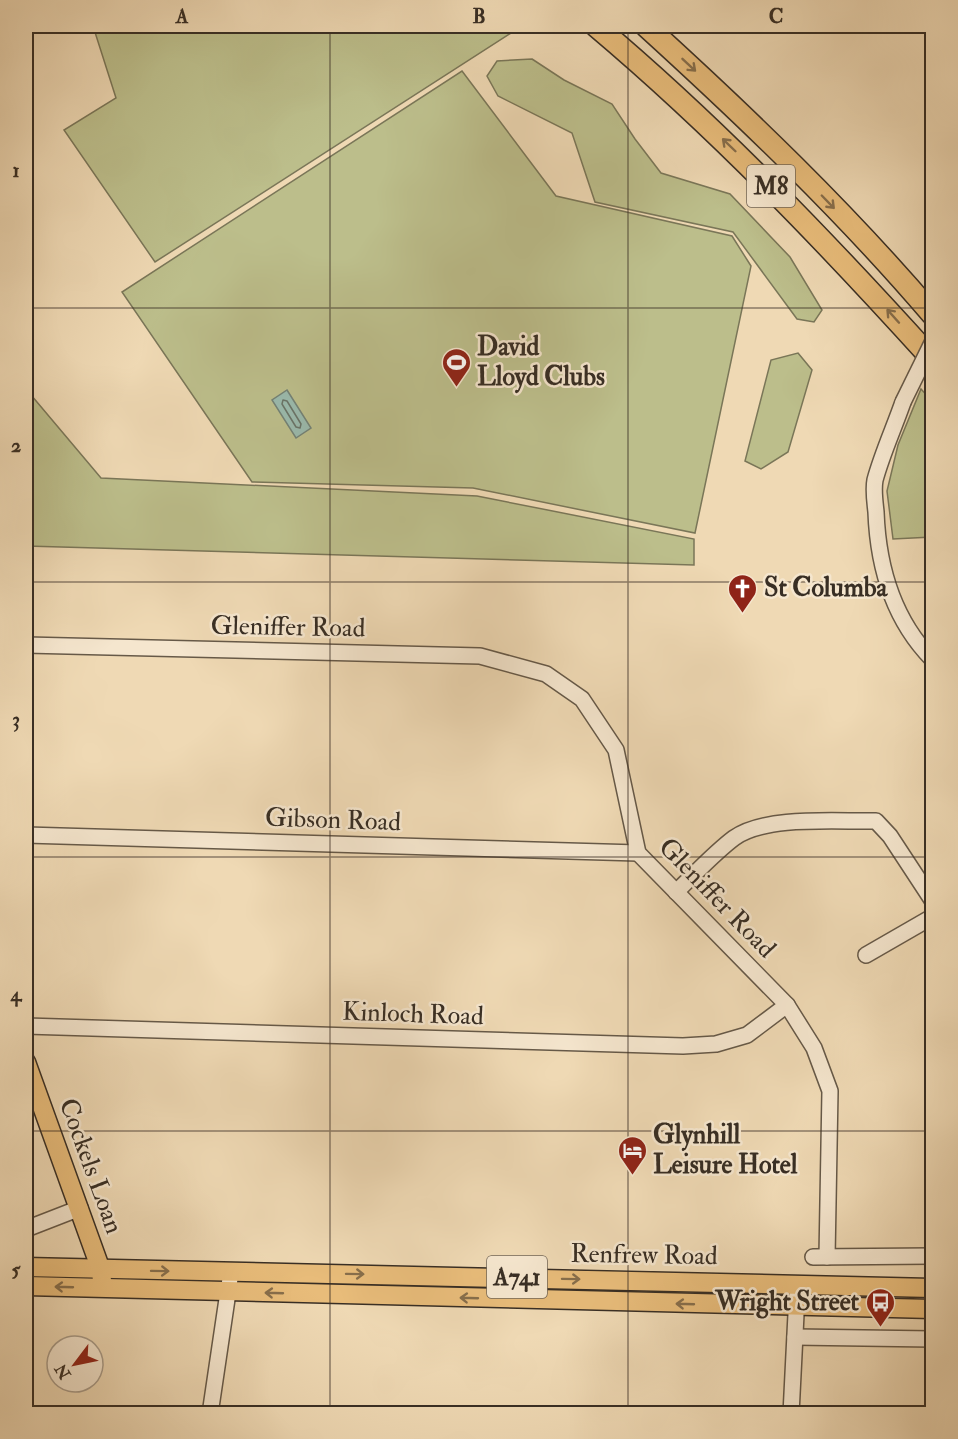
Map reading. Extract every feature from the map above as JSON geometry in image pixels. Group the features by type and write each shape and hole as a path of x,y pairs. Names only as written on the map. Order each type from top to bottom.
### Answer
{"highway":[{"name":"M8","path":"596,26 660,79 784,200 933,360"},
{"name":"M8","path":"646,26 776,148 933,314"}],"main road":[{"name":"Cockels Loan","path":"26,1062 80,1208 102,1279"},
{"name":"A741","path":"26,1267 102,1279"},
{"name":"Renfrew Road","path":"102,1279 231,1272 933,1288"},
{"name":"A741","path":"26,1286 102,1279"},
{"name":"Renfrew Road","path":"102,1279 229,1292 933,1309"}],"street":[{"path":"933,343 903,402 874,482 877,534 882,568 892,599 904,622 922,648 933,659"},
{"name":"Gleniffer Road","path":"26,645 480,656 546,674 582,699 616,750 638,853 787,1005 813,1048 830,1091 820,1257 933,1256"},
{"path":"676,892 735,837 759,826 784,822 876,821 890,836 933,900"},
{"name":"Gibson Road","path":"26,836 638,853"},
{"path":"866,955 933,917"},
{"name":"Kinloch Road","path":"26,1026 683,1046 716,1044 747,1035 787,1005"},
{"path":"26,1228 80,1208"},
{"path":"210,1413 231,1272"},
{"path":"791,1413 798,1284"},
{"path":"795,1337 933,1339"}],"green space":[{"path":"93,26 548,26 554,31 511,33 155,262 64,130 116,98"},
{"path":"532,59 564,80 612,104 661,173 730,194 790,257 822,310 814,322 797,319 733,232 595,202 572,133 498,96 487,76 497,61"},
{"name":"David Lloyd Clubs","path":"462,71 556,196 732,236 751,266 695,533 473,488 252,482 122,292"},
{"path":"798,353 812,370 788,452 761,469 745,461 771,360"},
{"path":"26,389 101,478 477,496 694,539 694,565 26,546"},
{"path":"921,389 932,401 932,537 893,539 887,491 898,445"}],"water":[{"path":"287,390 311,428 296,438 272,400"}],"place":[{"name":"David Lloyd Clubs","path":"456,388"},
{"name":"St Columba","path":"743,614"},
{"name":"Glynhill Leisure Hotel","path":"632,1176"},
{"name":"Wright Street","path":"880,1328"}]}
